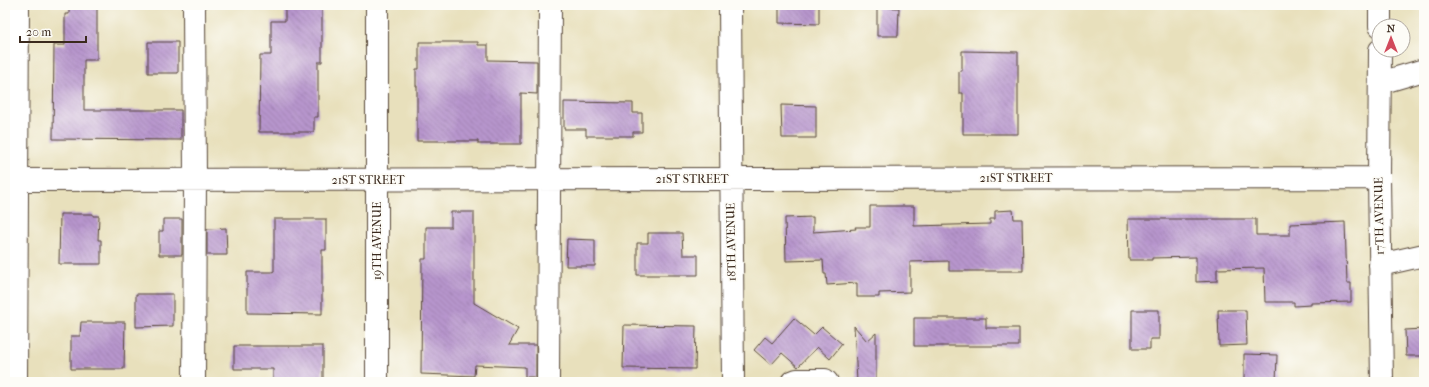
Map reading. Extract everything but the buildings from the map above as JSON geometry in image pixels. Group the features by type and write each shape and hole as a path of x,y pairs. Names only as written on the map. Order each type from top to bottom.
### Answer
{"street":[{"path":"16,382 11,180 18,5"},
{"path":"194,5 194,382"},
{"name":"19TH AVENUE","path":"377,5 377,382"},
{"path":"548,382 550,5"},
{"name":"18TH AVENUE","path":"730,5 732,382"},
{"path":"1380,5 1380,18"},
{"name":"17TH AVENUE","path":"1380,58 1379,178 1382,382"},
{"path":"1380,83 1424,70"},
{"name":"21ST STREET","path":"11,180 1379,178"},
{"path":"1380,265 1424,255"},
{"path":"792,382 797,380 825,380 827,382"}]}
